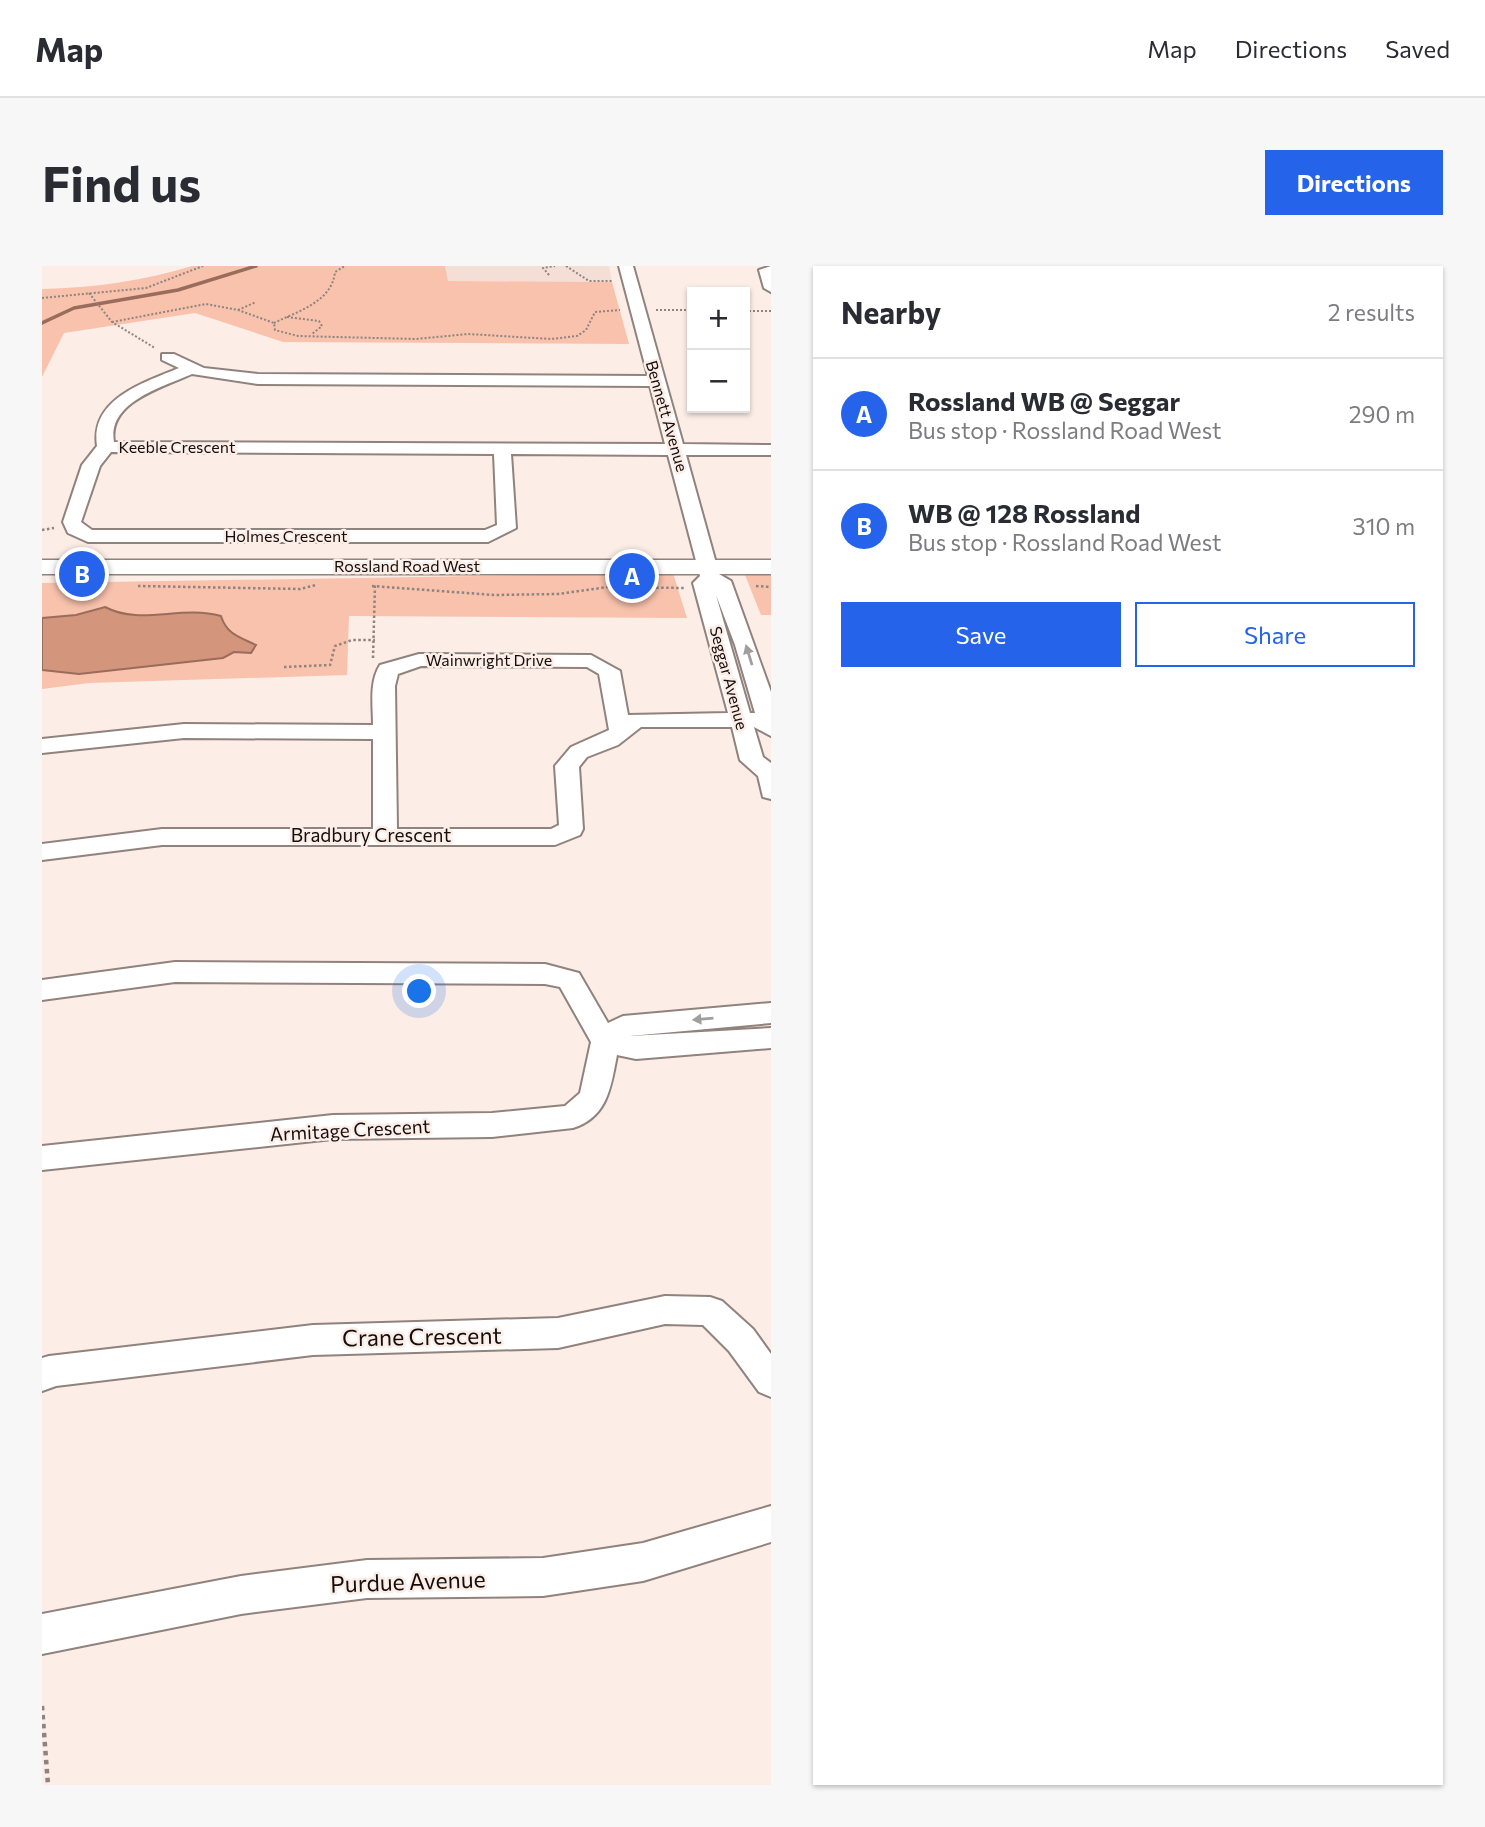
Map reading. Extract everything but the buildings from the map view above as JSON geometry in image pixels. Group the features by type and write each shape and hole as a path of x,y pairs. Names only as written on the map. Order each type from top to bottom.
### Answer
{"main road":[{"name":"Rossland Road West","path":"42,567 372,579 709,572 771,566"}],"street":[{"name":"Bennett Avenue","path":"626,266 709,572"},
{"path":"771,270 766,270 771,288"},
{"path":"168,356 190,369 258,379 657,381"},
{"name":"Keeble Crescent","path":"190,369 124,400 106,418 102,438 106,447 771,450"},
{"name":"Holmes Crescent","path":"106,447 91,465 72,522 75,529 88,536 488,536 508,528 502,449"},
{"name":"Seggar Avenue","path":"770,778 751,760 703,583 709,572 721,581 746,645 771,727"},
{"name":"Wainwright Drive","path":"388,670 419,660 591,661 609,671 620,730"},
{"path":"385,834 384,686 388,670"},
{"path":"620,730 635,737 771,727"},
{"name":"Bradbury Crescent","path":"42,852 162,837 385,834 555,837 571,829 567,766 579,752 610,740 620,730"},
{"path":"42,746 184,731 384,732"},
{"path":"42,990 175,972 545,974 569,980 605,1042 636,1048 771,1038"},
{"path":"605,1042 623,1026 771,1013"},
{"name":"Armitage Crescent","path":"42,1158 333,1127 492,1125 573,1117 594,1098 605,1042"},
{"name":"Crane Crescent","path":"42,1376 49,1371 313,1340 558,1333 665,1310 710,1311 741,1340 771,1381"},
{"name":"Purdue Avenue","path":"42,1634 241,1595 367,1579 543,1577 643,1562 771,1524"}],"path":[{"path":"42,298 146,288 203,266"},
{"path":"112,322 206,304 237,310 274,323 323,298 334,283 335,272 345,266"},
{"path":"549,275 543,268 555,266"},
{"path":"566,266 589,281 615,281"},
{"path":"88,292 112,322 168,356"},
{"path":"237,310 256,302"},
{"path":"299,303 308,306"},
{"path":"274,323 275,330 283,334 308,336 416,339 468,334 551,339 577,336 586,330 595,312 687,310"},
{"path":"750,311 771,311"},
{"path":"285,318 304,317 319,321 322,326 308,336"},
{"path":"42,530 55,528"},
{"path":"388,670 373,659 375,640 372,579 527,595 608,587 686,587 683,579 709,572"},
{"path":"135,586 300,589 320,584"},
{"path":"749,586 771,587"},
{"path":"285,667 330,665 335,646 352,640 375,640"},
{"path":"42,1706 48,1785"}],"shaded area":[{"path":"192,266 445,266 448,281 612,282 629,344 283,342 195,313 64,333 42,377 42,289 118,283"},
{"path":"445,266 609,266 612,282 447,281"},
{"path":"673,573 687,618 349,616 347,675 89,683 42,689 42,583"},
{"path":"745,575 771,575 771,615 761,615"},
{"path":"105,607 133,615 206,613 221,616 230,631 256,645 251,653 234,652 223,658 79,674 42,670 42,618 76,615"}],"waterway":[{"path":"42,323 74,308 178,290 256,266"}],"place":[{"name":"WB @ 128 Rossland","path":"82,574"},
{"name":"Rossland WB @ Seggar","path":"632,576"}]}
